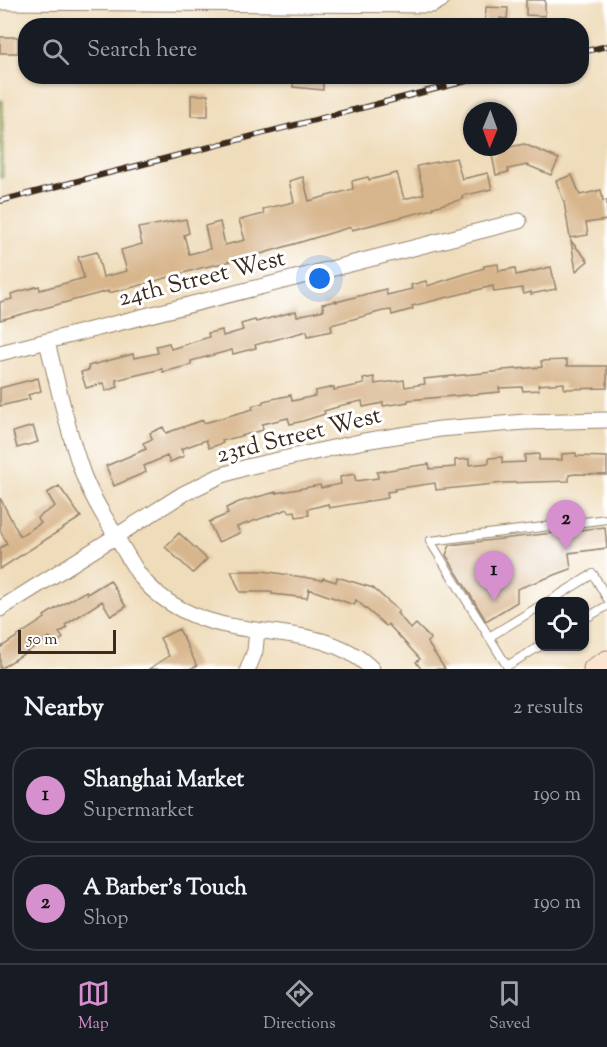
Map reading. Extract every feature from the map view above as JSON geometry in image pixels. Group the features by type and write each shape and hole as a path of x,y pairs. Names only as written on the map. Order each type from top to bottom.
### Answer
{"street":[{"path":"0,2 152,1 432,5 441,0"},
{"name":"24th Street West","path":"0,354 519,220"},
{"path":"47,342 82,473 93,497 139,575 157,593 181,610 206,621 320,640 345,650 372,669"},
{"name":"23rd Street West","path":"0,609 183,494 247,467 287,457 440,429 525,422 607,420"},
{"path":"248,669 255,651 257,630"},
{"path":"594,669 607,661"}],"lane":[{"path":"535,650 514,666 507,666 430,542 607,519"},
{"path":"556,597 593,574 607,598"},
{"path":"589,617 607,606"},
{"path":"489,637 535,609"}],"green space":[{"path":"0,100 3,101 3,177 0,178"}],"building":[{"path":"526,0 545,0 545,16 526,15"},
{"path":"486,7 508,8 507,18 485,18"},
{"path":"0,37 18,37 18,53 0,53"},
{"path":"293,84 323,84 323,90 293,87"},
{"path":"191,95 208,95 208,116 191,116"},
{"path":"524,144 559,159 551,175 527,165 508,169 509,172 496,175 492,156 517,156 517,146"},
{"path":"456,158 462,179 488,173 492,189 462,196 463,199 433,207 433,209 352,230 351,227 254,256 0,320 0,302 12,299 11,294 39,286 40,290 84,278 78,257 97,252 103,277 127,271 121,250 142,244 138,228 186,219 189,233 184,235 189,254 210,249 205,226 220,222 225,245 245,240 239,220 264,214 263,209 294,202 289,181 303,177 309,201 353,189 352,181 368,177 369,180 397,173 404,199 424,194 417,166"},
{"path":"572,175 580,195 601,190 603,201 607,200 607,220 586,223 588,235 570,238 564,202 556,181"},
{"path":"571,241 588,261 576,271"},
{"path":"498,264 499,271 515,268 516,275 551,267 556,289 524,294 522,288 494,292 493,286 412,306 413,309 392,315 391,310 383,311 331,325 332,331 308,336 307,331 255,345 256,348 233,354 232,350 191,361 191,365 116,380 118,387 106,391 104,383 86,388 81,372 89,370 88,366 133,354 134,358 158,353 156,346 169,343 171,349 209,337 208,333 222,330 223,336 243,330 241,324 255,320 256,322 296,311 297,316 324,310 322,304 386,289 387,295 412,289 411,285 426,281 427,286 484,268 484,266"},
{"path":"567,360 567,366 607,366 607,388 564,389 564,383 538,385 539,390 523,391 522,387 499,388 500,392 408,400 408,402 383,406 383,403 363,407 362,401 338,406 324,411 325,414 290,424 288,418 262,424 263,430 222,441 223,443 209,448 206,440 181,449 184,456 170,462 167,456 144,466 146,472 114,486 106,466 146,449 143,443 152,439 150,433 163,427 166,433 203,420 204,423 253,409 252,406 263,403 263,401 291,395 292,401 315,396 315,391 364,384 363,379 374,377 375,384 404,380 405,387 425,384 424,379 542,367 541,361"},
{"path":"38,378 41,391 28,395 30,399 0,406 0,388"},
{"path":"33,426 38,442 17,448 13,432"},
{"path":"576,453 576,456 607,457 607,475 576,474 569,475 569,481 504,483 436,490 435,483 394,489 395,491 387,492 388,498 329,508 328,504 308,509 309,515 296,517 295,511 289,512 288,509 237,527 240,533 218,542 209,522 228,514 226,508 239,502 276,492 341,484 340,477 354,474 356,481 378,478 377,472 429,464 430,469 455,467 455,460 469,459 469,465 489,463 489,458 502,457 502,463 525,462 525,455 539,454 539,460 562,460 562,454"},
{"path":"59,486 81,517 0,569 0,548 7,544 0,530 0,498 20,536 41,523 37,518 55,506 47,493"},
{"path":"605,527 607,548 569,553 571,569 517,589 517,602 486,621 446,555 450,545"},
{"path":"179,533 207,559 193,573 165,547"},
{"path":"231,571 263,571 322,580 323,578 336,582 337,577 373,588 399,611 397,613 411,629 416,624 431,639 427,642 445,669 421,669 416,662 420,659 388,624 386,626 356,600 354,605 309,589 307,598 272,594 272,592 240,592"},
{"path":"110,580 126,607 111,616 102,601 65,625 67,628 59,633 63,638 54,644 50,638 0,669 0,648 55,609"},
{"path":"179,629 197,666 189,669 149,669 169,656 160,638"}],"railway":[{"path":"589,50 607,46"},
{"path":"0,201 455,84"}],"place":[{"name":"A Barber's Touch","path":"566,550"},
{"name":"Shanghai Market","path":"494,601"}]}
